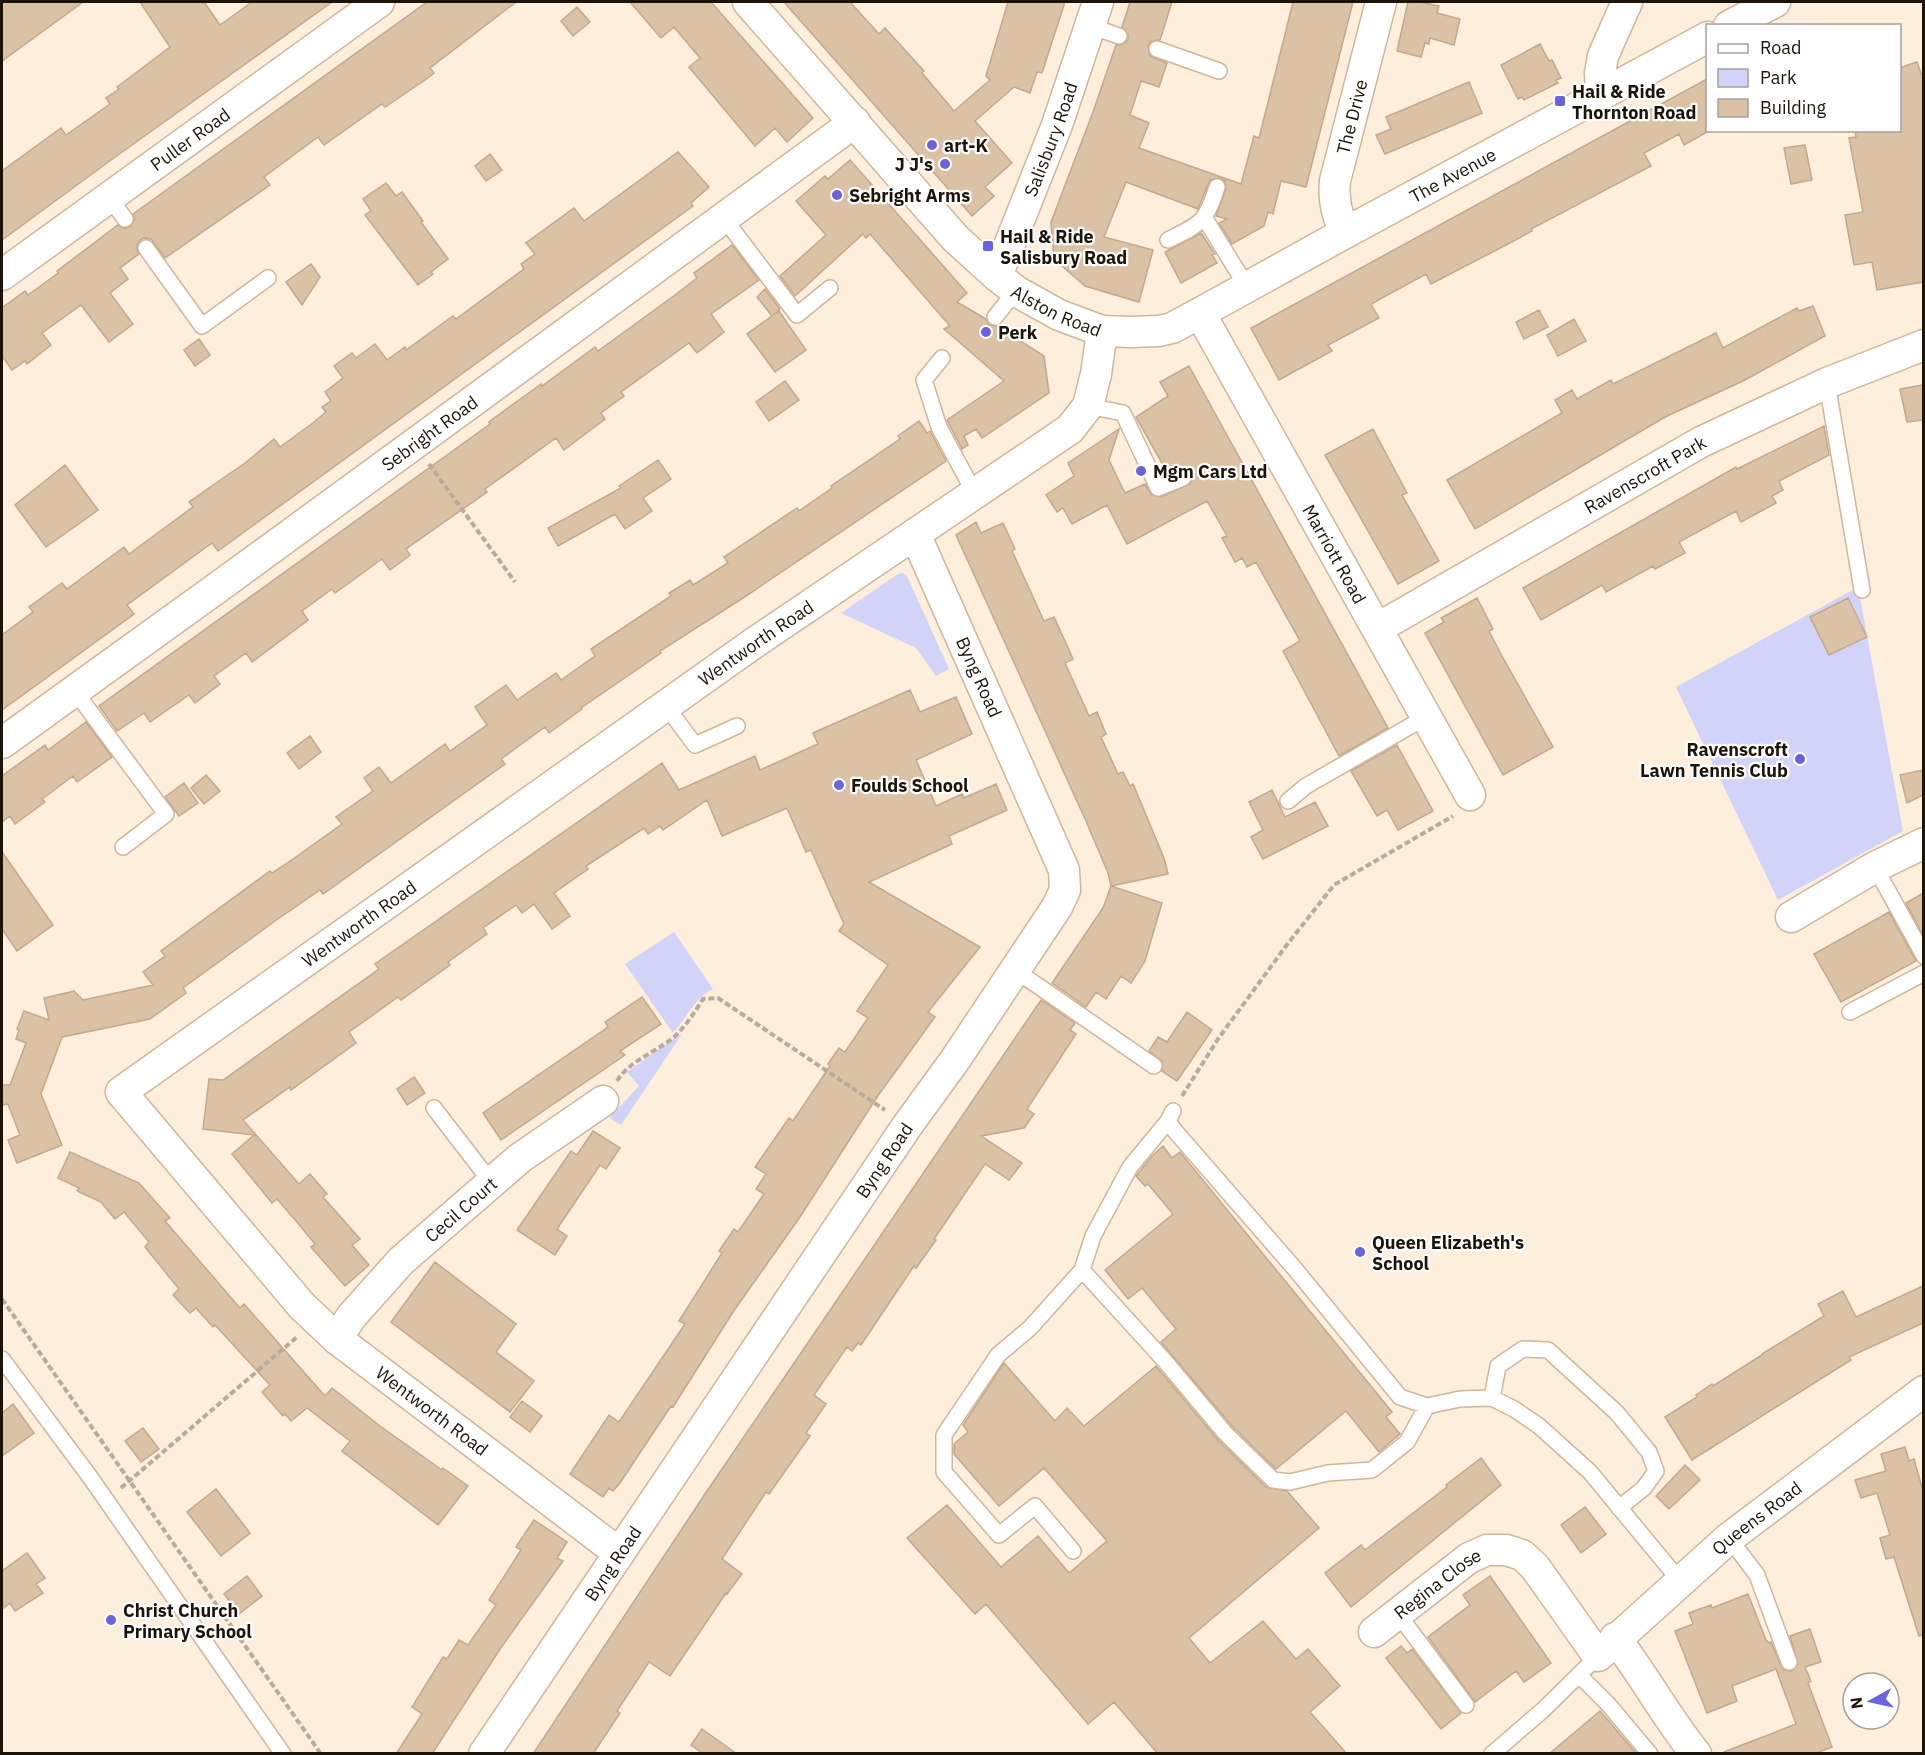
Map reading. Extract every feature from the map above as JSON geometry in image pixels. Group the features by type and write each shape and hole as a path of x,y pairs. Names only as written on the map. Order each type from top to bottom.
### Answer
{"street":[{"name":"Puller Road","path":"2,275 117,208 379,2"},
{"name":"Alston Road","path":"748,2 956,239 1007,284 1059,315 1102,331 1159,332 1172,328 1200,313"},
{"name":"The Drive","path":"1345,233 1333,198 1335,181 1381,2"},
{"path":"1601,94 1600,73 1604,56 1627,2"},
{"path":"1733,24 1775,2"},
{"name":"Salisbury Road","path":"1007,284 1094,14"},
{"name":"The Avenue","path":"1200,313 1706,38"},
{"name":"Sebright Road","path":"2,743 855,122"},
{"name":"Marriott Road","path":"1200,313 1426,717 1464,804"},
{"name":"Wentworth Road","path":"620,1552 327,1330 295,1297 121,1092 666,706 1070,429 1088,406 1096,374 1102,331"},
{"name":"Ravenscroft Park","path":"1378,628 1701,442 1827,383 1923,345"},
{"name":"Byng Road","path":"484,1754 907,1126 955,1060 1057,907 1065,890 1064,870 915,534"},
{"path":"1791,917 1875,867 1923,843"},
{"name":"Cecil Court","path":"327,1330 351,1317 401,1261 491,1182 520,1158 603,1101"},
{"name":"Queens Road","path":"1597,1656 1729,1538 1923,1391"},
{"name":"Regina Close","path":"1374,1632 1468,1558 1487,1550 1506,1550 1522,1555 1535,1567 1597,1656 1636,1665 1659,1704 1696,1754"}],"lane":[{"path":"1094,14 1119,36"},
{"path":"1157,49 1219,71"},
{"path":"1167,240 1195,226 1204,217 1210,209 1217,187"},
{"path":"723,217 797,315 830,288"},
{"path":"1204,217 1246,287"},
{"path":"146,248 202,326 268,278"},
{"path":"995,316 1007,284"},
{"path":"942,357 924,380 939,427 975,494"},
{"path":"1827,383 1862,590"},
{"path":"1088,406 1123,413 1158,488 1183,478"},
{"path":"75,690 166,814 123,847"},
{"path":"666,706 695,745 736,726"},
{"path":"1288,801 1306,786 1426,717"},
{"path":"1875,867 1923,956"},
{"path":"1015,970 1154,1066"},
{"path":"1850,1012 1923,973"},
{"path":"434,1108 491,1182"},
{"path":"1073,1551 1035,1506 999,1536 944,1472 944,1435 998,1355 1030,1328 1082,1270 1093,1236 1130,1167 1170,1116 1400,1397 1427,1406 1461,1400 1492,1398 1514,1409 1539,1426 1590,1472 1680,1581"},
{"path":"1082,1270 1164,1360 1225,1433 1273,1480 1290,1482 1328,1473 1372,1470 1407,1442 1427,1406"},
{"path":"1492,1398 1498,1366 1523,1349 1548,1350 1557,1357 1617,1413 1649,1452 1656,1471 1644,1488 1620,1508"},
{"path":"2,1359 105,1499 283,1754"},
{"path":"1729,1538 1757,1575 1789,1662"},
{"path":"1398,1614 1466,1705"},
{"path":"1492,1754 1544,1710 1597,1656"},
{"path":"1597,1656 1608,1704 1650,1754"}],"path":[{"path":"414,443 515,582"},
{"path":"1170,1116 1218,1039 1334,885 1464,804"},
{"path":"603,1101 624,1071 672,1038 688,1023 703,999 718,998 907,1126"},
{"path":"2,1299 321,1754"},
{"path":"105,1499 327,1330"}],"green space":[{"path":"903,573 907,576 949,669 936,676 916,648 841,613 898,574"},
{"name":"Ravenscroft Lawn Tennis Club","path":"1858,587 1903,831 1778,900 1676,687"},
{"path":"674,932 713,989 696,1002 673,1033 625,964"},
{"path":"682,1034 621,1125 609,1118 639,1086 627,1072"}],"building":[{"path":"2,2 83,2 2,61"},
{"path":"140,2 204,2 220,25 252,2 332,2 2,240 2,171 61,128 66,135 110,104 106,98 119,89 117,87 170,47"},
{"path":"427,2 516,2 430,68 434,73 425,80 385,107 382,104 324,145 318,137 264,177 270,185 165,258 151,239 140,240 136,248 139,254 120,268 128,279 110,293 133,324 109,342 81,305 42,333 51,345 27,364 25,361 12,370 2,356 2,308 25,291 28,295 118,225 125,229 131,226 135,219 133,214"},
{"path":"630,2 711,2 813,118 787,142 775,128 755,146 689,67 700,58 674,27 661,38"},
{"path":"784,2 850,2 879,34 885,28 924,71 922,73 954,111 990,80 986,76 1008,2 1065,2 1042,73 1037,72 1030,93 1014,87 975,121 1012,163 985,187 994,196 972,216"},
{"path":"1130,2 1172,2 1160,40 1151,41 1148,46 1150,56 1167,63 1159,87 1141,81 1130,115 1149,123 1139,148 1241,184 1254,136 1259,138 1293,2 1353,2 1306,187 1281,181 1273,214 1268,212 1264,226 1232,244 1219,223 1227,219 1216,216 1226,189 1225,181 1219,178 1210,180 1198,209 1126,182 1104,237 1153,250 1139,302 1085,286 1054,259 1051,222 1116,45 1121,45 1128,40 1128,34 1122,27"},
{"path":"1408,2 1439,6 1437,13 1460,19 1454,45 1430,38 1429,44 1425,43 1421,57 1397,51"},
{"path":"577,7 590,22 573,36 561,21"},
{"path":"1540,44 1549,61 1552,60 1561,78 1556,80 1558,83 1524,100 1522,97 1518,99 1501,65"},
{"path":"1917,62 1923,79 1923,282 1877,290 1872,262 1854,265 1845,215 1863,212 1849,138 1856,137 1855,132 1901,132 1901,67"},
{"path":"1706,80 1707,132 1684,145 1679,134 1644,153 1651,166 1431,284 1426,274 1371,304 1379,318 1328,345 1332,351 1279,380 1251,328"},
{"path":"1469,82 1482,113 1385,154 1376,135 1391,129 1386,117"},
{"path":"1805,145 1812,180 1791,184 1784,148"},
{"path":"678,152 709,187 691,203 693,206 218,551 212,543 127,605 134,614 2,710 2,635 33,612 29,607 62,583 67,589 124,547 129,554 193,507 189,502 245,463 274,439 280,447 313,423 326,412 322,407 331,401 325,392 343,378 334,366 352,353 356,358 375,344 387,360 405,347 406,350 453,316 456,319 524,269 521,264 535,254 526,243 574,208 584,221"},
{"path":"490,154 502,170 486,181 475,166"},
{"path":"850,160 967,293 957,302 986,319 989,325 997,326 1044,356 1049,393 982,438 976,429 964,436 968,445 962,449 947,420 1004,381 944,329 950,326 870,234 866,238 863,234 795,296 780,276 826,235 796,201 825,176 828,179"},
{"path":"386,183 396,196 402,192 448,259 418,285 365,215 371,211 363,199"},
{"path":"1201,233 1215,254 1212,255 1217,263 1181,283 1165,252"},
{"path":"732,245 759,280 711,314 724,332 697,353 689,343 621,392 624,396 601,413 605,419 564,450 556,438 485,489 487,492 406,549 410,555 390,570 382,559 335,593 332,589 302,611 308,620 252,662 246,653 214,676 220,684 195,703 189,695 150,722 144,713 117,731 99,706 490,424 489,422 541,384 542,386 595,347 598,351 675,295 697,278 694,273"},
{"path":"311,264 320,277 302,305 286,282"},
{"path":"765,289 780,309 774,315 779,311 806,350 775,372 747,334 772,316 757,297"},
{"path":"1813,306 1825,336 1745,380 1665,417 1475,529 1447,480 1562,413 1555,400 1572,390 1577,399 1611,380 1613,384 1716,333 1723,348 1797,308 1799,311"},
{"path":"1539,310 1548,327 1524,339 1516,322"},
{"path":"1574,319 1586,341 1558,356 1547,335"},
{"path":"199,339 210,355 195,366 184,350"},
{"path":"1189,366 1388,728 1339,756 1283,651 1300,641 1256,562 1247,567 1242,558 1235,562 1222,538 1227,536 1207,501 1127,544 1107,505 1072,524 1063,508 1057,512 1046,495 1074,476 1068,463 1119,429 1109,460 1125,493 1145,484 1152,495 1161,497 1190,484 1193,479 1189,470 1180,469 1168,474 1136,417 1168,396 1160,382"},
{"path":"785,381 799,400 769,421 756,402"},
{"path":"1923,385 1923,420 1907,422 1900,389"},
{"path":"919,421 927,433 930,431 946,461 660,651 661,653 549,733 545,727 501,759 505,764 323,894 320,890 275,921 183,988 186,993 150,1019 62,1037 41,1094 62,1145 17,1163 8,1140 20,1135 8,1104 2,1105 2,1085 10,1085 26,1043 16,1039 24,1011 49,1020 44,998 74,991 83,1000 153,985 143,972 165,956 161,951 270,871 272,873 342,824 336,817 373,791 364,778 379,767 391,783 445,744 450,751 487,725 475,707 506,685 517,700 556,673 561,680 595,656 591,649 671,596 669,593 690,580 693,585 728,563 724,557 797,508 799,511 832,488 831,486 900,439 898,436"},
{"path":"1824,426 1829,455 1779,481 1783,490 1772,496 1776,503 1741,522 1736,511 1679,542 1685,553 1655,569 1653,566 1606,592 1602,585 1541,620 1523,588 1736,467 1737,469"},
{"path":"1373,429 1407,493 1402,495 1439,561 1398,584 1325,455"},
{"path":"658,460 671,479 643,498 652,511 625,529 615,514 558,546 548,528 621,488 619,486"},
{"path":"65,465 98,510 46,547 15,505"},
{"path":"976,522 981,533 1003,523 1015,549 1012,551 1044,621 1054,617 1073,659 1065,663 1089,716 1097,712 1106,734 1101,737 1118,774 1123,772 1130,786 1133,784 1164,858 1168,874 1111,886 1108,873 1086,821 956,535"},
{"path":"1477,598 1493,629 1489,631 1553,747 1503,775 1425,633 1444,622 1441,618"},
{"path":"1848,598 1867,637 1829,655 1810,617"},
{"path":"910,690 920,712 956,697 972,734 916,760 936,806 962,794 964,798 996,784 1007,810 949,836 952,844 869,882 980,947 928,1012 935,1017 877,1097 800,1217 733,1312 673,1407 671,1406 620,1483 613,1491 609,1488 603,1497 570,1474 609,1415 619,1422 685,1324 679,1321 722,1253 719,1251 734,1229 738,1232 764,1194 756,1189 766,1174 755,1167 789,1118 793,1121 830,1066 828,1064 839,1048 845,1052 868,1018 857,1011 888,965 839,931 844,924 811,850 806,852 787,808 722,836 707,800 663,830 660,826 648,834 644,828 586,866 588,869 554,893 570,916 552,929 534,904 522,913 516,905 483,928 487,934 448,962 450,965 401,1000 398,997 349,1032 356,1043 291,1090 290,1087 243,1120 299,1184 310,1174 327,1194 323,1197 360,1239 352,1245 369,1265 345,1286 311,1247 315,1244 296,1221 277,1199 272,1203 232,1154 254,1135 203,1129 209,1079 223,1080 379,969 375,964 662,763 679,790 755,756 760,770 818,744 813,733"},
{"path":"86,722 112,757 77,782 73,776 42,799 45,802 15,824 10,816 2,822 2,776 45,745 48,750"},
{"path":"310,736 321,752 299,769 287,753"},
{"path":"1397,745 1433,811 1398,830 1387,810 1377,816 1351,771"},
{"path":"1923,770 1923,795 1907,803 1900,775"},
{"path":"206,775 220,791 204,804 191,788"},
{"path":"184,783 198,803 179,816 165,797"},
{"path":"1272,790 1285,817 1315,802 1328,826 1263,859 1251,837 1263,830 1249,802"},
{"path":"2,852 53,925 17,951 2,929"},
{"path":"1111,886 1162,903 1145,961 1131,983 1121,976 1106,999 1096,992 1086,1007 1052,983 1103,908"},
{"path":"1923,893 1923,935 1906,903"},
{"path":"1889,912 1916,961 1841,1002 1814,954"},
{"path":"642,997 661,1024 620,1051 625,1055 501,1140 483,1113 608,1027 605,1022"},
{"path":"1041,1000 1075,1023 1070,1030 1076,1034 1027,1109 1034,1114 1024,1128 981,1136 1022,1163 1009,1180 985,1164 934,1239 936,1240 916,1268 914,1266 861,1345 858,1343 852,1351 847,1347 814,1395 826,1404 806,1433 810,1436 769,1494 766,1492 722,1559 742,1574 726,1593 670,1676 649,1662 617,1711 620,1713 593,1754 533,1754 705,1494"},
{"path":"1187,1012 1212,1030 1177,1081 1162,1071 1162,1061 1149,1051 1158,1037 1167,1042"},
{"path":"414,1077 425,1093 407,1105 397,1089"},
{"path":"593,1131 620,1148 606,1169 600,1165 557,1229 567,1236 555,1255 517,1230 571,1151 577,1155"},
{"path":"1163,1146 1172,1158 1180,1152 1392,1412 1386,1417 1400,1434 1379,1452 1346,1411 1276,1469 1232,1426 1161,1342 1176,1329 1142,1288 1128,1299 1105,1270 1173,1214 1148,1184 1145,1186 1136,1176"},
{"path":"70,1152 139,1183 170,1218 165,1221 240,1308 244,1304 325,1396 332,1388 380,1426 468,1486 438,1525 342,1451 350,1441 307,1408 291,1421 285,1414 283,1416 262,1392 270,1385 215,1325 213,1327 196,1308 190,1313 173,1295 179,1289 145,1247 149,1242 124,1212 115,1219 101,1202 77,1191 79,1188 58,1178"},
{"path":"435,1262 516,1324 496,1352 534,1381 510,1412 391,1322"},
{"path":"1923,1286 1923,1323 1849,1357 1851,1360 1692,1460 1665,1417 1697,1397 1696,1395 1712,1384 1713,1386 1824,1316 1818,1304 1843,1291 1856,1317"},
{"path":"1004,1363 1055,1421 1067,1408 1084,1426 1156,1366 1218,1440 1266,1487 1287,1491 1319,1528 1189,1638 1210,1663 1263,1621 1296,1659 1308,1649 1340,1686 1310,1712 1347,1754 1158,1754 1114,1702 1088,1724 986,1604 975,1614 907,1538 947,1505 1001,1567 1038,1536 1069,1573 1107,1541 1044,1468 999,1506 954,1454 954,1444 968,1432 963,1425"},
{"path":"522,1401 542,1416 530,1432 510,1417"},
{"path":"13,1404 34,1433 2,1456 2,1413"},
{"path":"143,1428 159,1449 141,1462 125,1441"},
{"path":"1905,1447 1909,1461 1914,1459 1923,1491 1923,1635 1919,1636 1894,1557 1886,1559 1880,1538 1890,1535 1877,1493 1861,1498 1855,1480 1886,1471 1881,1454"},
{"path":"1481,1458 1501,1485 1351,1607 1325,1573 1361,1545 1365,1550"},
{"path":"1685,1465 1700,1480 1669,1509 1656,1496"},
{"path":"216,1489 250,1533 221,1556 187,1512"},
{"path":"1585,1507 1606,1534 1581,1553 1561,1525"},
{"path":"534,1520 567,1542 557,1558 563,1561 500,1649 432,1754 396,1754 422,1714 412,1707 443,1657 447,1659 459,1640 468,1645 496,1605 489,1600 521,1550 516,1547"},
{"path":"27,1553 45,1578 36,1584 43,1593 15,1611 10,1603 2,1609 2,1571"},
{"path":"247,1576 262,1596 239,1614 224,1594"},
{"path":"1490,1576 1551,1663 1524,1682 1516,1671 1475,1702 1428,1637 1470,1605 1463,1595"},
{"path":"1748,1594 1766,1640 1771,1642 1783,1670 1792,1671 1798,1664 1790,1636 1810,1629 1821,1662 1805,1667 1811,1681 1808,1683 1832,1747 1814,1754 1725,1754 1724,1752 1796,1724 1776,1669 1732,1686 1737,1701 1707,1713 1675,1631 1693,1624 1689,1613 1711,1605 1712,1608"},
{"path":"1401,1646 1407,1653 1412,1649 1461,1713 1441,1729 1386,1658"},
{"path":"1600,1711 1637,1754 1549,1754"},
{"path":"702,1729 737,1754 704,1754 691,1745"}],"place":[{"name":"Hail & Ride Thornton Road","path":"1560,101"},
{"name":"art-K","path":"932,145"},
{"name":"J J's","path":"945,164"},
{"name":"Sebright Arms","path":"837,195"},
{"name":"Hail & Ride Salisbury Road","path":"988,246"},
{"name":"Perk","path":"986,332"},
{"name":"Mgm Cars Ltd","path":"1141,471"},
{"name":"Ravenscroft Lawn Tennis Club","path":"1800,759"},
{"name":"Foulds School","path":"839,785"},
{"name":"Queen Elizabeth's School","path":"1360,1252"},
{"name":"Christ Church Primary School","path":"111,1620"}]}
